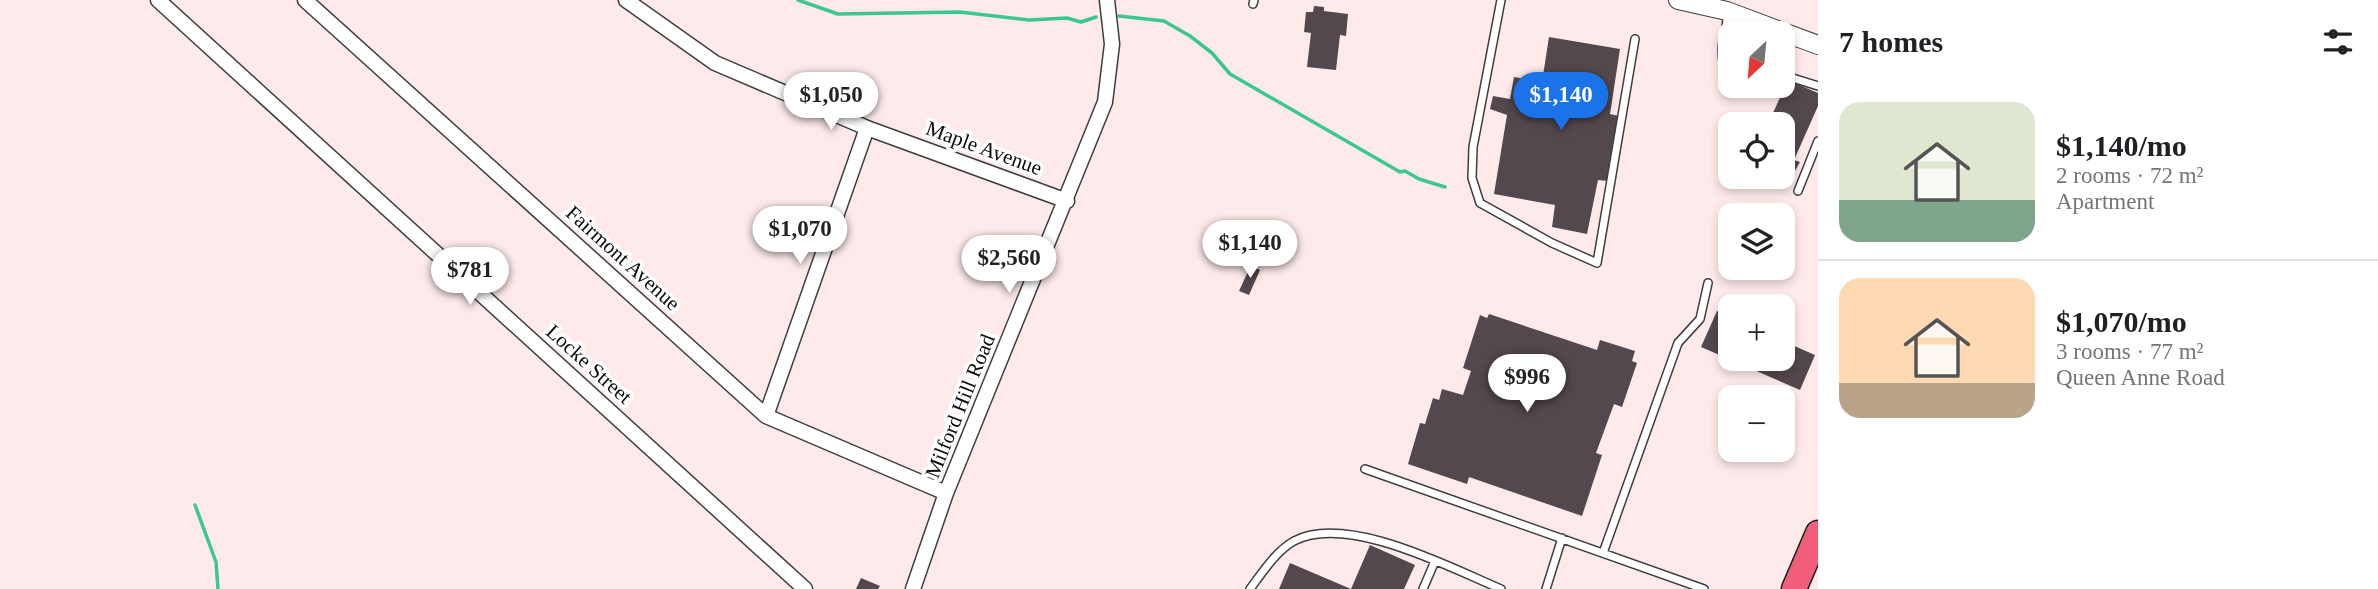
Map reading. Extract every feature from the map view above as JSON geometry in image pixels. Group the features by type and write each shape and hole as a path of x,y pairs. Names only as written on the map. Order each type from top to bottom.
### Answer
{"highway":[{"path":"1794,589 1817,540"}],"street":[{"name":"Locke Street","path":"158,0 805,589"},
{"name":"Fairmont Avenue","path":"305,0 766,416 946,493"},
{"name":"Maple Avenue","path":"626,0 715,63 867,128 1067,201"},
{"name":"Milford Hill Road","path":"913,589 946,493 1105,102 1112,44 1107,0"},
{"path":"1678,0 1726,12 1818,45"},
{"path":"766,416 867,128"}],"lane":[{"path":"1501,0 1473,147 1472,178 1480,203 1552,243 1597,263 1635,39"},
{"path":"1796,79 1818,86"},
{"path":"1798,191 1815,156 1818,141"},
{"path":"1603,553 1678,344 1700,318 1708,283"},
{"path":"1365,470 1704,589"},
{"path":"1250,589 1262,572 1295,541 1320,535 1347,534 1381,540 1501,589"},
{"path":"1546,589 1562,538"},
{"path":"1423,589 1435,561"}],"building":[{"path":"1314,6 1324,7 1324,11 1348,14 1346,36 1340,35 1336,70 1307,67 1311,33 1304,32 1306,12 1313,12"},
{"path":"1549,37 1620,49 1610,114 1619,116 1608,181 1598,180 1587,234 1552,227 1555,205 1494,194 1507,115 1490,109 1493,96 1510,99 1514,77 1542,82"},
{"path":"1796,83 1818,93 1818,106 1795,158 1795,112 1773,112 1780,98 1796,98"},
{"path":"1251,265 1260,270 1249,295 1239,291"},
{"path":"1717,311 1718,311 1718,354 1701,347"},
{"path":"1489,314 1597,350 1600,340 1635,351 1632,361 1637,363 1622,407 1614,404 1596,453 1602,455 1582,516 1469,477 1467,484 1408,464 1420,423 1425,424 1433,398 1439,400 1442,389 1463,395 1471,371 1463,368 1480,315 1487,318"},
{"path":"1795,346 1815,355 1800,390 1795,385 1788,385 1756,371 1795,371"},
{"path":"1370,545 1415,565 1404,589 1351,589"},
{"path":"1290,563 1351,589 1279,589"},
{"path":"861,578 880,586 878,589 856,589"}],"waterway":[{"path":"798,0 838,14 960,12 1029,20 1067,18 1081,22 1096,17"},
{"path":"1119,16 1164,21 1212,53 1230,74 1400,172 1405,171 1419,179 1445,187"},
{"path":"195,505 216,562 218,589"}]}
